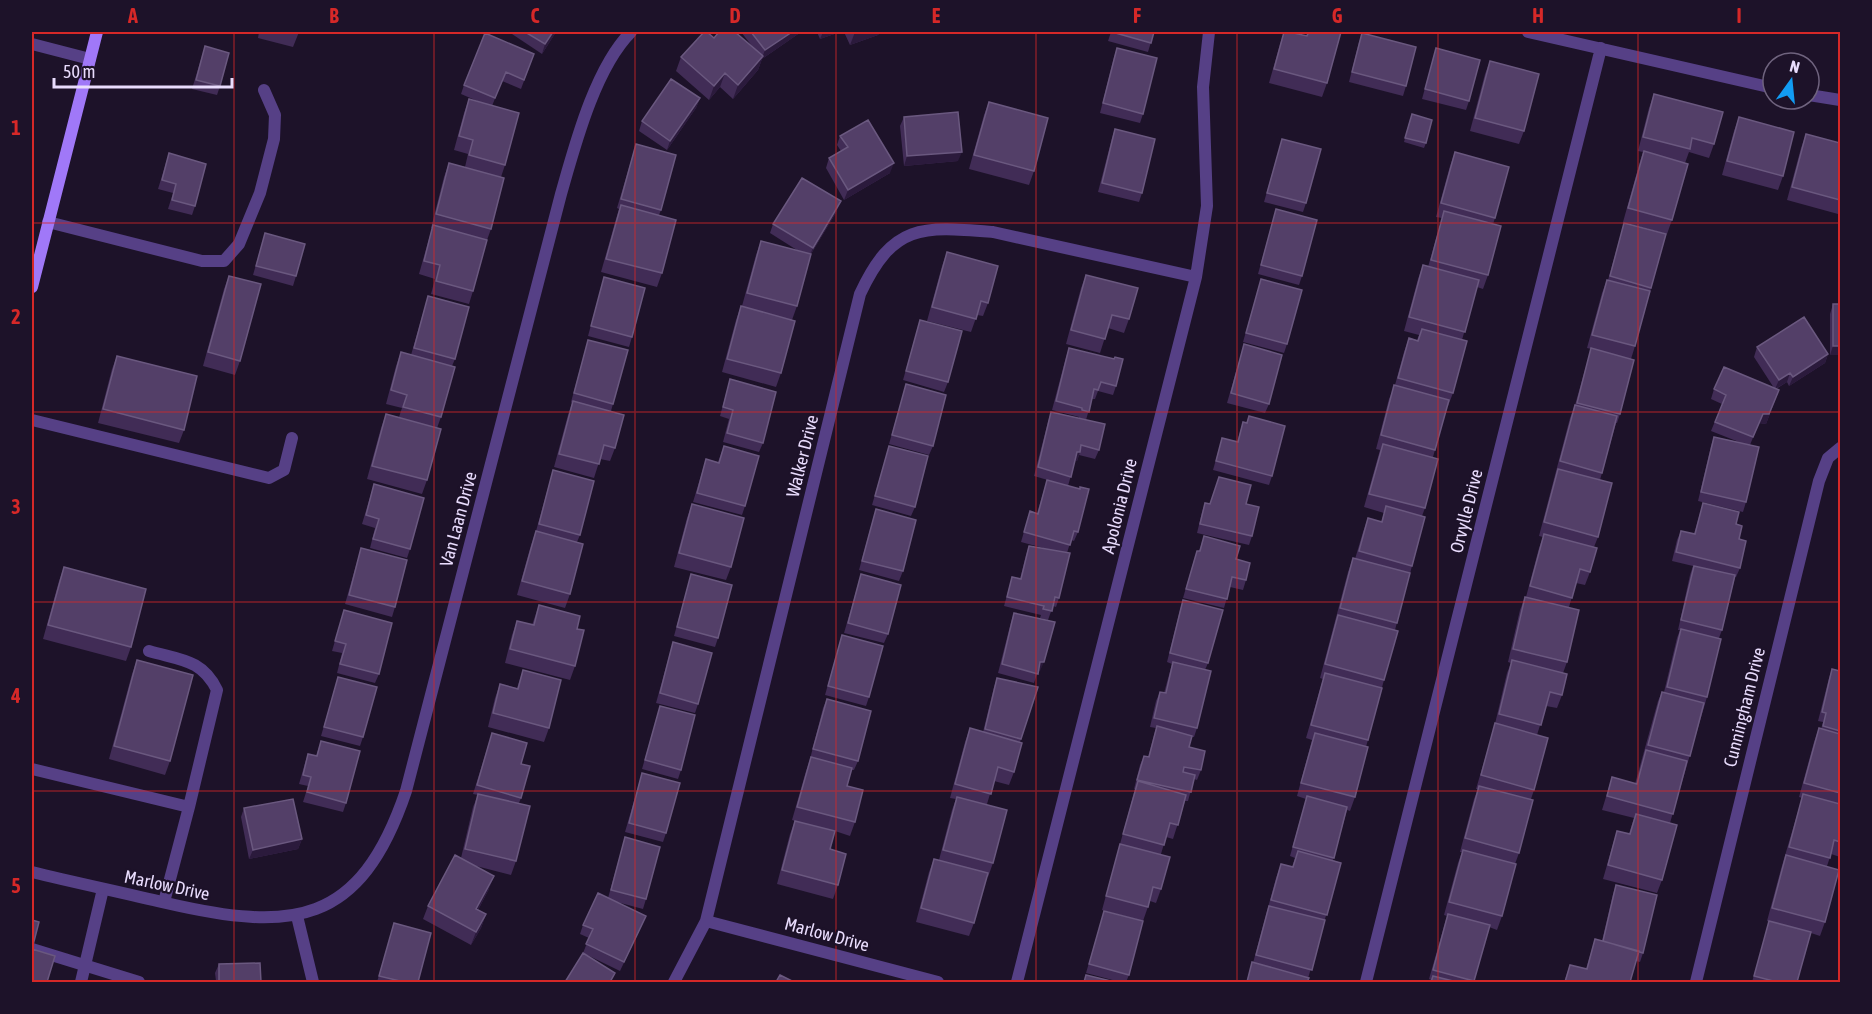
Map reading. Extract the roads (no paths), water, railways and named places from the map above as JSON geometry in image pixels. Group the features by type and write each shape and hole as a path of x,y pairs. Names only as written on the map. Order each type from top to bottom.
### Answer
{"main road":[{"path":"32,287 98,32"}],"street":[{"name":"Van Laan Drive","path":"297,916 348,890 372,866 398,814 561,194 583,121 607,69 624,39 632,32"},
{"name":"Apolonia Drive","path":"1017,982 1196,277 1207,206 1203,87 1209,32"},
{"path":"1528,32 1761,85"},
{"path":"32,44 90,59"},
{"name":"Orvylle Drive","path":"1366,982 1601,48"},
{"path":"48,222 202,261 224,261 239,244 260,193 274,139 275,116 264,90"},
{"path":"1821,97 1840,100"},
{"name":"Walker Drive","path":"674,982 706,921 858,305 874,265 889,248 904,237 934,229 959,229 993,232 1196,277"},
{"path":"32,420 269,478 284,470 292,438"},
{"name":"Cunningham Drive","path":"1696,982 1819,481 1828,458 1840,448"},
{"path":"149,651 194,664 209,674 217,690 164,902"},
{"path":"32,769 189,807"},
{"name":"Marlow Drive","path":"32,872 206,912 248,918 297,916"},
{"path":"81,982 103,890"},
{"path":"297,916 313,982"},
{"name":"Marlow Drive","path":"706,921 938,982"},
{"path":"32,949 139,982"}]}
